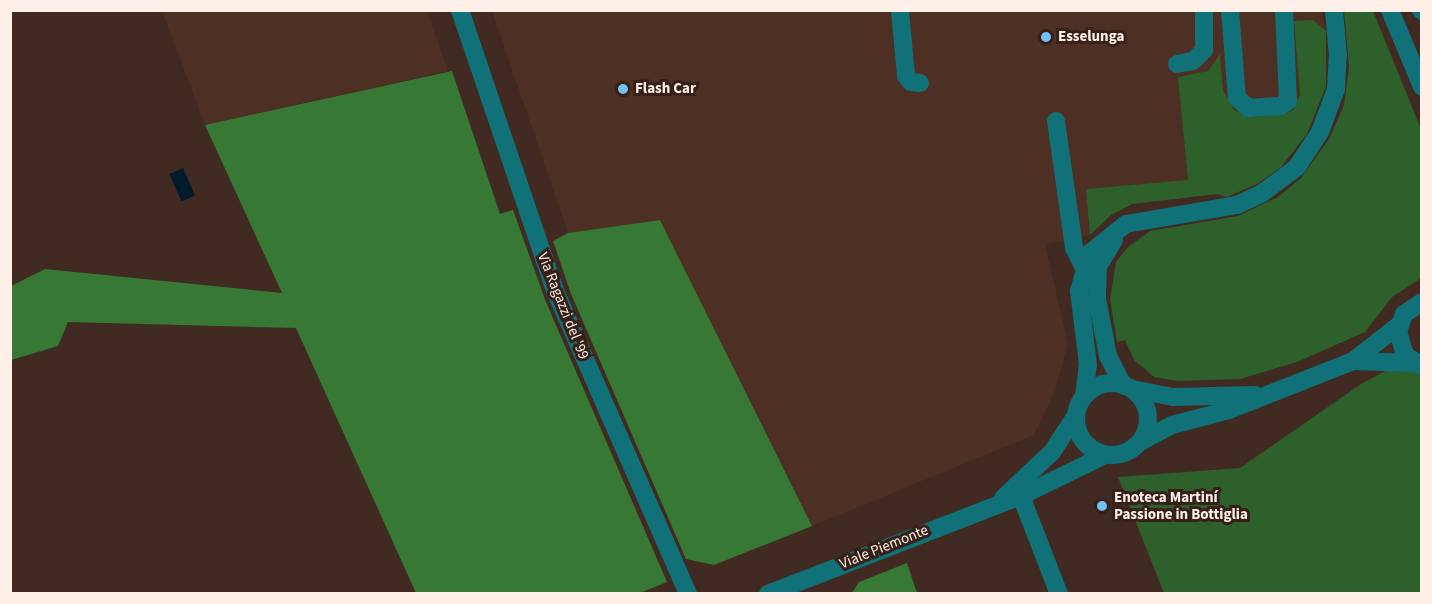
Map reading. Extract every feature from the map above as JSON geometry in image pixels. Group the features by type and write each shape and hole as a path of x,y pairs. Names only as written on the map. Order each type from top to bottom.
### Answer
{"street":[{"name":"Via Ragazzi del '99","path":"460,10 556,292 688,594"},
{"path":"900,10 906,76 911,82 920,83"},
{"path":"1177,64 1193,61 1204,50 1204,10"},
{"path":"1230,10 1236,99 1249,108 1284,105 1289,99 1284,10"},
{"path":"1334,10 1338,56 1336,89 1320,132 1297,167 1261,194 1237,205 1146,219 1110,233 1090,253 1083,266 1079,301 1088,365 1084,396 1075,417 1080,437 1095,452 1105,455 1125,453 1172,424 1229,410 1353,361 1399,325 1409,309 1422,302"},
{"path":"1390,10 1422,87"},
{"path":"1056,121 1074,248 1083,266"},
{"path":"1140,442 1148,415 1108,356 1099,314 1096,275 1108,247 1125,230 1146,219"},
{"path":"1399,325 1401,350 1418,364"},
{"path":"1353,361 1418,364"},
{"path":"1084,396 1101,385 1127,387 1173,397 1266,395"},
{"name":"Viale Piemonte","path":"1000,501 1052,452 1075,417"},
{"name":"Viale Piemonte","path":"768,594 1000,501 1021,496 1105,455"},
{"path":"1021,496 1059,594"}],"shaded area":[{"path":"162,11 427,11 448,71 205,125"},
{"path":"492,11 1321,11 1326,31 1327,76 1307,134 1281,167 1259,183 1227,197 1217,194 1132,204 1111,215 1090,235 1045,244 1068,344 1055,391 1034,435 812,526 660,220 568,233"}],"green space":[{"path":"1344,11 1373,11 1421,129 1421,278 1392,297 1365,332 1297,362 1240,379 1177,381 1154,377 1134,360 1125,340 1117,342 1110,299 1116,262 1128,247 1150,231 1238,216 1278,197 1301,178 1329,139 1344,105 1349,67"},
{"path":"1313,20 1326,31 1326,86 1307,134 1281,167 1259,183 1227,197 1217,194 1132,204 1111,215 1090,235 1086,189 1188,180 1178,77 1208,71 1220,54 1223,90 1233,109 1248,117 1286,114 1294,109 1300,94 1294,21"},
{"path":"452,71 500,214 513,210 546,302 667,582 640,593 416,593 296,328 68,322 58,346 11,360 11,286 45,269 282,293 205,125"},
{"path":"660,220 812,526 714,565 686,559 571,294 553,241 568,233"},
{"path":"1421,352 1421,593 1164,593 1118,477 1240,468 1361,384"},
{"path":"907,563 917,593 852,593 859,582"}],"water":[{"path":"183,168 195,195 181,202 169,174"}],"place":[{"name":"Esselunga","path":"1046,37"},
{"name":"Flash Car","path":"623,89"},
{"name":"Enoteca Martiní Passione in Bottiglia","path":"1102,506"}]}
